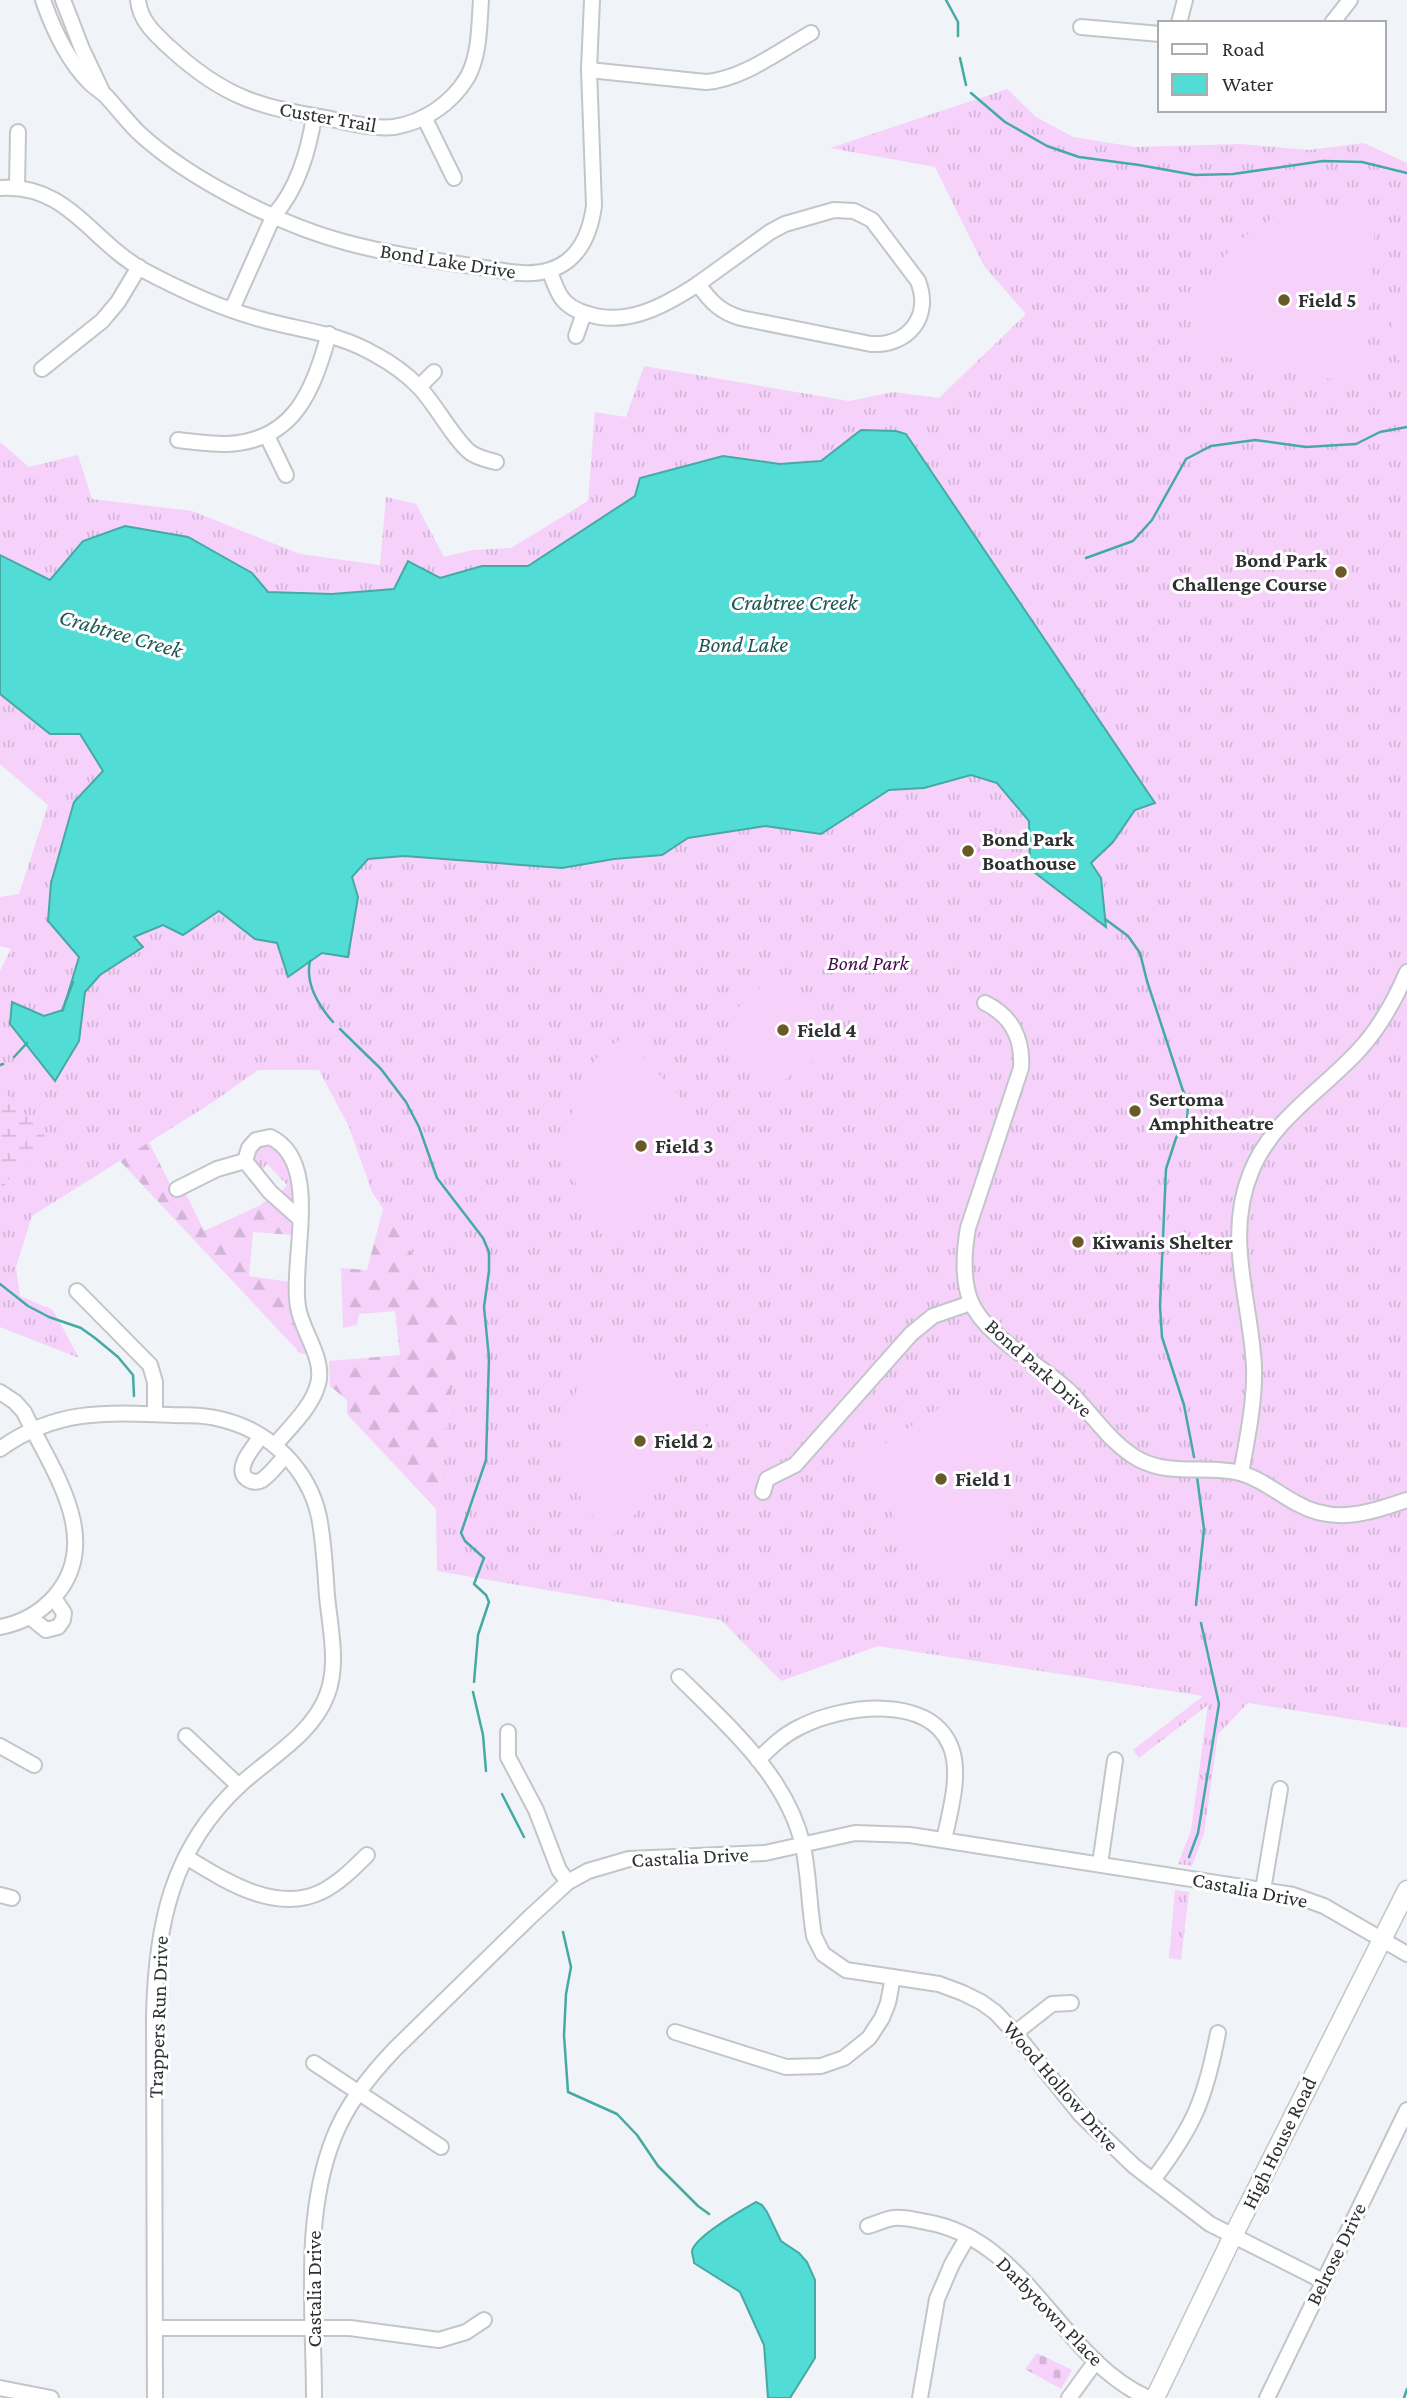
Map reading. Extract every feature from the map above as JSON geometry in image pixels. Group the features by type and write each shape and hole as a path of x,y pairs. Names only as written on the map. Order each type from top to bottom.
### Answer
{"main road":[{"name":"High House Road","path":"1155,2398 1233,2236 1407,1891"}],"street":[{"name":"Bond Lake Drive","path":"43,0 66,50 91,83 138,131 180,166 274,215 329,238 370,248 510,272 550,272"},
{"name":"Bond Lake Drive","path":"63,0 103,93"},
{"name":"Custer Trail","path":"138,0 147,25 210,82 253,103 314,117 385,127 424,117 450,99 467,77 476,53 481,0"},
{"path":"592,0 589,70 594,206 592,224 580,248 550,272 562,298 570,306 601,318 629,317 662,304 698,284 752,244 785,224 834,210 863,214 878,226 918,281 922,304 916,324 908,332 885,345 871,344 727,314 710,300 698,284"},
{"path":"1180,21 1185,0"},
{"path":"1334,21 1350,0"},
{"path":"1081,27 1158,34"},
{"path":"589,70 706,82 721,81 811,33"},
{"path":"232,309 274,215 303,161 314,117"},
{"path":"424,117 454,178"},
{"path":"17,187 18,132"},
{"path":"0,188 32,190 54,199 139,268 171,285 258,319 329,334 377,355 419,387 470,452 496,462"},
{"path":"42,369 102,321 118,302 139,268"},
{"path":"576,336 584,313"},
{"path":"178,440 230,443 267,436 290,419 307,397 329,334"},
{"path":"419,387 434,372"},
{"path":"267,436 286,475"},
{"path":"1241,1473 1253,1391 1253,1357 1238,1244 1240,1213 1247,1184 1264,1146 1280,1126 1337,1072 1375,1030 1407,972"},
{"name":"Bond Park Drive","path":"985,1003 1000,1012 1016,1030 1021,1056 1021,1068 968,1228 965,1266 971,1303 998,1335 1069,1391 1120,1446 1140,1460 1157,1466 1241,1473 1328,1516 1359,1515 1407,1500"},
{"path":"245,1161 249,1148 256,1140 270,1137 286,1147 298,1176 301,1195 297,1298 302,1321 318,1365 319,1378 315,1392 281,1450 262,1480 256,1482 248,1480 243,1474 242,1466 261,1436"},
{"path":"177,1189 217,1169 245,1161"},
{"path":"245,1161 270,1192 299,1218"},
{"path":"77,1291 150,1365 156,1390 155,1414"},
{"path":"763,1492 767,1479 795,1465 911,1334 933,1316 971,1303"},
{"path":"0,1392 19,1406 66,1499 75,1526 76,1550 71,1571 54,1598 30,1617 0,1627"},
{"name":"Trappers Run Drive","path":"0,1449 32,1430 60,1419 85,1414 213,1417 232,1422 261,1436 281,1450 305,1480 319,1516 333,1657 326,1698 311,1724 239,1786 204,1827 186,1857 164,1913 155,1973 155,2398"},
{"path":"30,1617 46,1630 58,1627 64,1612 54,1598"},
{"name":"Wood Hollow Drive","path":"678,1676 758,1760 785,1796 802,1844 809,1907 818,1948 829,1960 846,1970 939,1984 963,1993 995,2012 1015,2032 1086,2121 1117,2152 1210,2224 1323,2281"},
{"path":"758,1760 787,1734 810,1721 831,1715 888,1709 904,1710 926,1718 949,1743 955,1764 944,1840"},
{"path":"508,1732 508,1757 536,1810 559,1870 568,1882"},
{"path":"186,1736 239,1786"},
{"path":"0,1746 34,1765"},
{"path":"1100,1864 1115,1760"},
{"path":"1264,1890 1280,1789"},
{"name":"Castalia Drive","path":"314,2398 313,2255 318,2197 334,2137 374,2071 395,2049 568,1882 610,1863 629,1859 765,1853 855,1833 877,1832 1100,1864 1309,1899 1407,1954"},
{"path":"186,1857 254,1892 280,1900 319,1893 344,1877 367,1855"},
{"path":"675,2032 786,2067 821,2066 844,2058 869,2038 888,2003 893,1977"},
{"path":"1015,2032 1052,2004 1071,2003"},
{"path":"1153,2180 1178,2147 1196,2115 1207,2087 1217,2033"},
{"path":"314,2063 441,2147"},
{"name":"Belrose Drive","path":"1267,2398 1407,2110"},
{"name":"Darbytown Place","path":"868,2226 894,2218 915,2220 944,2225 968,2236 1000,2257 1114,2378 1148,2398"},
{"path":"920,2398 937,2299 968,2236"},
{"path":"155,2328 372,2330 439,2340 466,2332 484,2320"},
{"path":"1069,2398 1096,2361"},
{"path":"0,2388 51,2398"}],"green space":[{"name":"Bond Park","path":"1007,89 1036,117 1073,137 1135,147 1241,144 1308,150 1364,143 1407,163 1407,1728 1248,1703 1218,1734 1204,1834 1192,1866 1178,1864 1191,1830 1208,1705 1139,1758 1133,1750 1203,1696 878,1646 781,1681 721,1620 437,1571 436,1509 460,1326 372,1192 349,1127 319,1070 258,1070 213,1102 32,1216 16,1267 20,1296 53,1310 79,1358 0,1327 0,971 11,949 0,946 0,897 19,894 48,805 0,764 0,442 29,467 78,455 92,499 192,511 300,554 380,565 386,497 416,504 444,557 473,550 511,548 588,501 595,412 626,417 644,366 849,401 893,392 939,398 1026,314 984,266 935,167 830,148"},
{"name":"Field 5","path":"1324,204 1376,208 1365,371 1350,383 1188,349 1202,293 1219,262 1231,248 1280,214"},
{"path":"1407,283 1407,370 1396,357 1390,317"},
{"name":"Field 4","path":"778,974 839,1026 837,1043 766,1093 736,1056 727,1029 731,1017 741,1005"},
{"name":"Field 3","path":"624,1036 720,1141 609,1246 588,1212 574,1179 570,1162 570,1125 574,1104 588,1070 601,1054"},
{"path":"0,1087 45,1136 39,1150 27,1165 0,1187"},
{"path":"149,1142 176,1196 185,1192 204,1231 261,1205 267,1199 288,1218 292,1235 253,1232 249,1276 291,1282 309,1355 300,1353 120,1161"},
{"path":"261,1144 272,1144 286,1164 294,1186 294,1203 280,1193 287,1185 267,1164 261,1171 252,1161 255,1150"},
{"path":"383,1209 460,1326 436,1509 347,1414 347,1400 330,1386 329,1361 400,1355 395,1311 359,1314 357,1325 343,1328 341,1268 367,1270"},
{"name":"Field 2","path":"620,1333 716,1436 609,1539 588,1509 575,1483 570,1465 569,1425 585,1369 595,1354"},
{"name":"Field 1","path":"973,1385 994,1405 1005,1424 1015,1459 1014,1497 1003,1531 993,1546 946,1592 861,1468 862,1459"},
{"path":"1175,1890 1189,1892 1181,1960 1169,1958"},
{"path":"1037,2353 1072,2370 1061,2389 1025,2369"}],"water":[{"name":"Bond Lake","path":"861,430 896,431 906,434 1155,803 1135,810 1113,842 1091,863 1101,878 1106,927 1030,869 1029,821 997,783 971,775 924,788 889,790 821,834 765,826 688,838 662,855 614,859 562,868 404,856 368,859 352,877 358,897 348,957 322,953 288,977 277,943 255,939 219,911 183,935 163,925 134,937 143,947 100,975 85,992 79,1041 55,1081 10,1024 12,1002 44,1016 63,1010 79,957 48,921 51,883 74,802 103,771 80,734 50,734 0,694 0,555 50,580 83,541 125,526 188,537 252,573 268,592 332,594 394,589 408,561 440,578 482,566 528,566 635,496 640,478 723,456 780,464 821,461"},
{"path":"756,2202 767,2212 781,2241 807,2262 815,2280 815,2358 790,2398 768,2398 764,2345 740,2292 694,2263 692,2254 701,2238"}],"waterway":[{"path":"946,0 958,22 958,36"},
{"path":"960,58 966,85"},
{"path":"971,93 1005,122 1047,146 1079,157 1195,175 1233,174 1323,161 1362,162 1407,173"},
{"path":"1086,558 1133,541 1152,520 1186,459 1211,446 1255,440 1306,447 1356,444 1380,432 1407,427"},
{"path":"1105,919 1128,936 1140,953 1188,1106 1187,1119 1176,1138 1166,1169 1160,1306 1162,1337 1184,1405 1194,1457"},
{"path":"310,961 309,978 314,994 333,1022"},
{"path":"62,1011 73,982"},
{"path":"340,1029 381,1069 406,1102 419,1127 437,1178 483,1238 489,1252 484,1307 489,1358 486,1460 461,1533 465,1541 484,1558 474,1584 486,1595 489,1602 478,1635 474,1682"},
{"path":"14,1057 27,1043"},
{"path":"0,1284 28,1306 49,1317 81,1328 118,1357 133,1375 134,1396"},
{"path":"1196,1605 1204,1529 1197,1477"},
{"path":"1189,1857 1198,1833 1219,1704 1201,1623"},
{"path":"473,1692 483,1735 486,1771"},
{"path":"502,1794 524,1837"},
{"path":"563,1932 571,1967 566,1994 564,2035 568,2092 617,2114 637,2135 658,2166 709,2214"},
{"path":"1404,2398 1407,2389"}],"place":[{"name":"Field 5","path":"1284,300"},
{"name":"Bond Park Challenge Course","path":"1341,572"},
{"name":"Bond Park Boathouse","path":"968,851"},
{"name":"Field 4","path":"783,1030"},
{"name":"Sertoma Amphitheatre","path":"1135,1111"},
{"name":"Field 3","path":"641,1146"},
{"name":"Kiwanis Shelter","path":"1078,1242"},
{"name":"Field 2","path":"640,1441"},
{"name":"Field 1","path":"941,1479"}],"water label":[{"name":"Crabtree Creek","path":"794,602"},
{"name":"Crabtree Creek","path":"121,633"}]}
